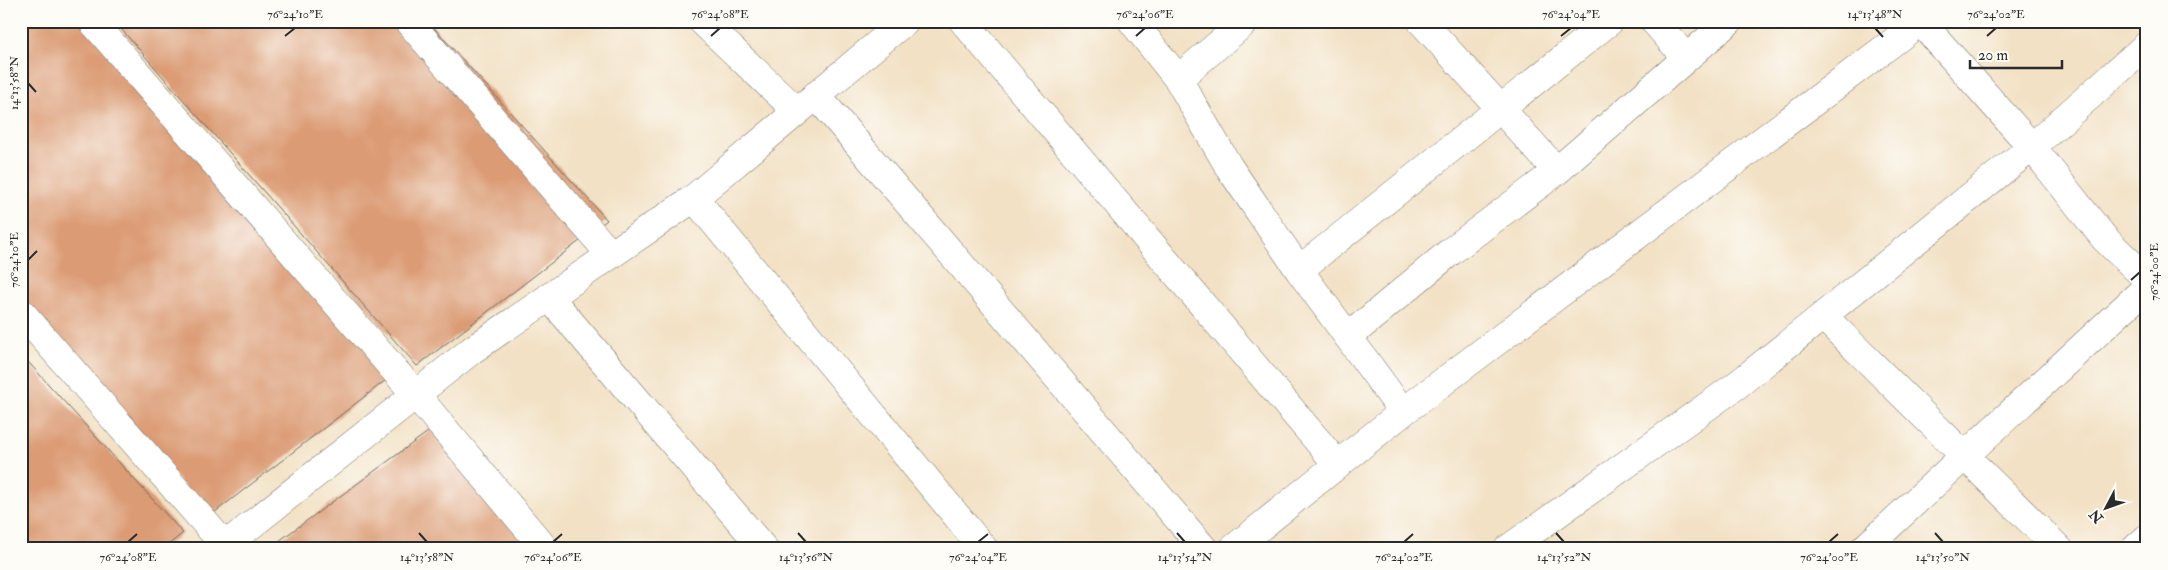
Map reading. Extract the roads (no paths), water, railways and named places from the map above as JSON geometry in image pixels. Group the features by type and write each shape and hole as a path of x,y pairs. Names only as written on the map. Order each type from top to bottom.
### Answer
{"street":[{"path":"92,21 416,395 545,549"},
{"path":"408,21 611,255"},
{"path":"702,21 807,103 1204,549"},
{"path":"21,312 224,548 472,350 694,198 905,21"},
{"path":"962,21 1338,464"},
{"path":"1132,21 1178,79 1229,166 1300,270 1403,412"},
{"path":"1178,79 1246,21"},
{"path":"1421,21 1557,171"},
{"path":"1300,270 1610,21"},
{"path":"1654,21 1686,58"},
{"path":"1348,337 1450,252 1557,171 1729,21"},
{"path":"1233,549 1403,412 1921,21 2032,148 2105,239 2147,279"},
{"path":"1508,549 1737,385 2032,148 2147,45"},
{"path":"694,198 984,549"},
{"path":"1864,549 2147,287"},
{"path":"549,297 764,549"},
{"path":"1823,316 2059,549"},
{"path":"2135,549 2147,538"}]}
